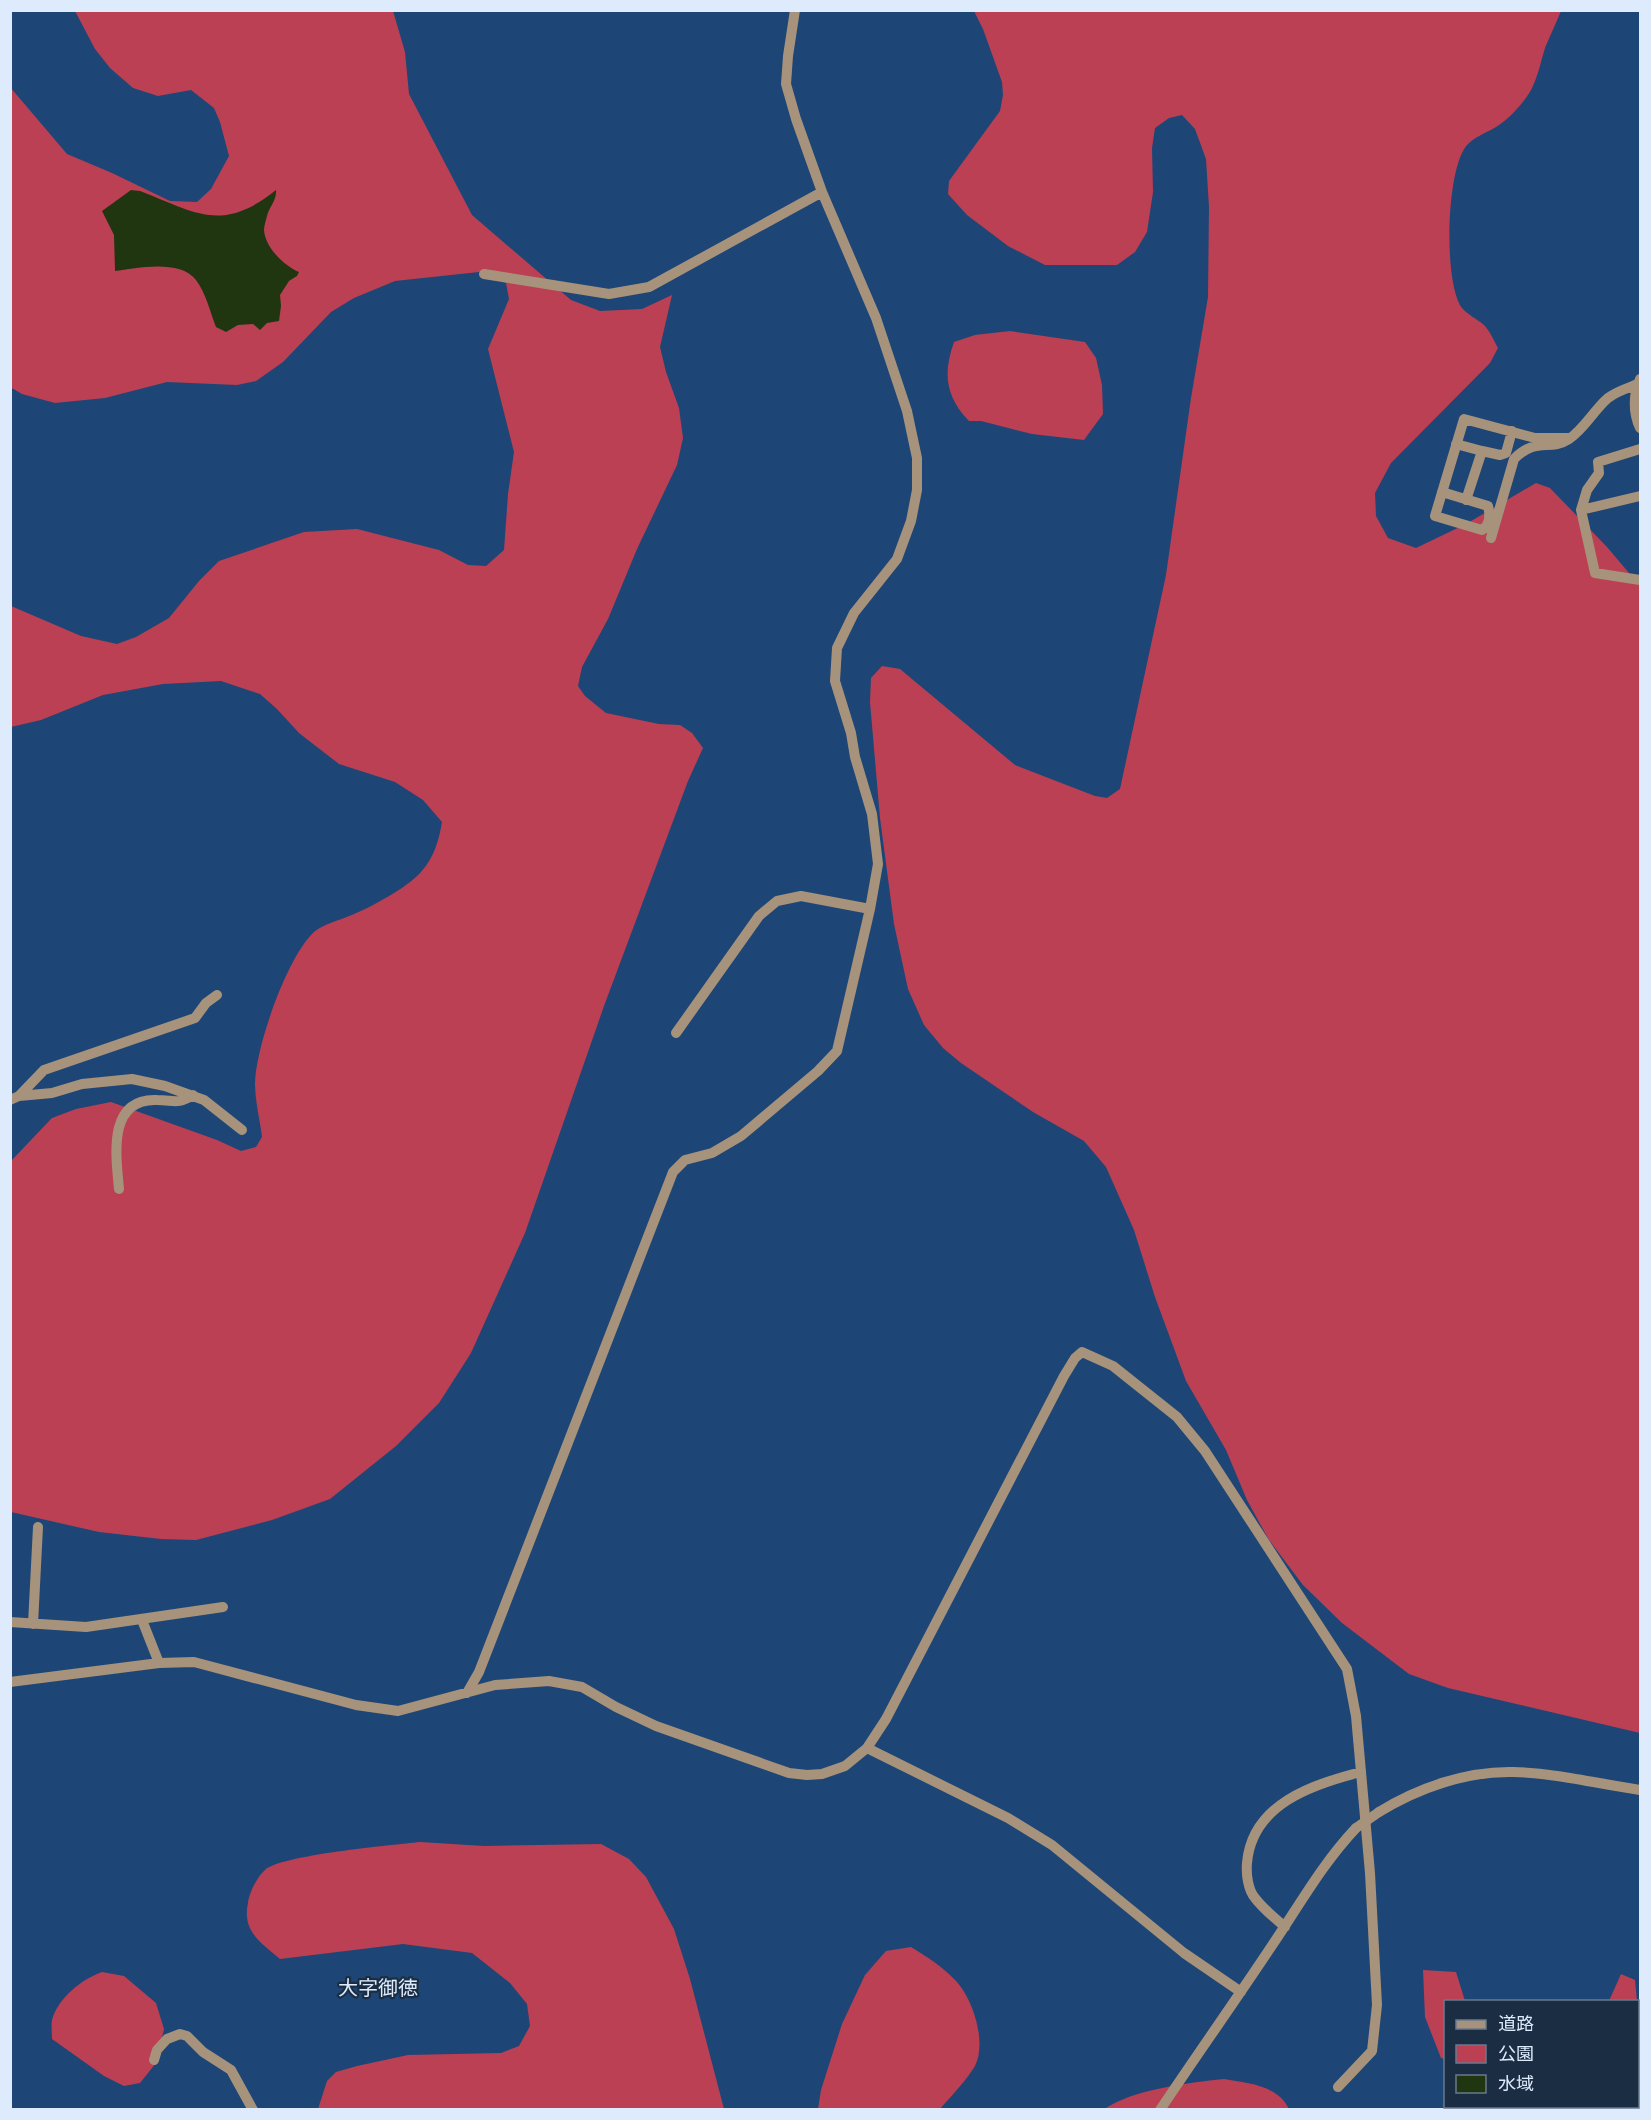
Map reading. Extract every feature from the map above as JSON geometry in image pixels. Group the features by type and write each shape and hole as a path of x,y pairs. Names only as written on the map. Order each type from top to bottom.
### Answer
{"street":[{"path":"467,1693 479,1672 673,1172 685,1160 712,1154 741,1136 818,1071 837,1051 870,909 878,864 872,814 835,681 837,648 854,613 897,559 914,509 917,458 907,411 876,318 822,192 786,84 795,10"},
{"path":"484,273 609,294 649,287 822,192"},
{"path":"1639,381 1634,415 1641,428"},
{"path":"1491,538 1514,459 1524,450 1534,446 1558,444 1570,438 1608,399 1639,381"},
{"path":"1442,492 1488,506 1490,515 1485,528 1482,530 1435,516 1442,492 1456,444 1464,419 1535,438 1570,438"},
{"path":"1456,444 1500,455 1506,453 1512,431"},
{"path":"1641,449 1598,462 1599,473 1587,490 1581,510 1595,573 1641,580"},
{"path":"1466,500 1482,451"},
{"path":"1581,510 1641,496"},
{"path":"676,1033 759,916 777,901 801,896 870,909"},
{"path":"15,1098 44,1070 195,1018 217,995"},
{"path":"15,1098 52,1093 82,1084 132,1079 165,1086 204,1100 242,1130"},
{"path":"119,1189 117,1137 119,1125 126,1113 141,1101 183,1102 193,1095"},
{"path":"10,1682 159,1663 194,1662 376,1709 398,1711 495,1684 549,1680 582,1688 656,1726 789,1773 822,1774 845,1766 867,1748 886,1719 1064,1377 1075,1358 1082,1352 1113,1366 1178,1417 1205,1450 1347,1669 1356,1716 1370,1873 1377,2006 1372,2050 1338,2087"},
{"path":"33,1624 38,1527"},
{"path":"10,1622 86,1627 223,1607"},
{"path":"142,1620 159,1663"},
{"path":"867,1748 1008,1818 1052,1845 1184,1953 1241,1992"},
{"path":"1285,1927 1253,1897 1246,1874 1248,1853 1255,1836 1266,1818 1296,1793 1361,1772"},
{"path":"1160,2109 1336,1850 1356,1828 1379,1812 1397,1801 1455,1779 1512,1772 1542,1774 1641,1790"},
{"path":"154,2060 157,2050 167,2038 180,2034 187,2036 203,2052 231,2070 253,2109"}],"green space":[{"path":"75,11 393,11 405,52 409,94 472,215 571,300 600,311 642,309 672,295 660,347 679,408 683,438 677,465 637,549 608,619 582,667 578,686 585,696 606,713 659,724 680,725 692,733 703,748 688,781 604,1006 525,1233 471,1353 439,1403 396,1446 330,1499 272,1520 196,1540 161,1539 99,1532 11,1512 11,1161 52,1118 76,1109 111,1102 217,1140 241,1151 256,1147 262,1137 255,1090 261,1047 275,1003 294,961 304,944 318,929 360,912 398,891 415,878 426,867 433,855 442,822 423,800 395,782 339,764 299,733 260,694 221,681 163,684 103,695 41,720 11,727 11,606 81,636 117,644 136,637 169,618 199,581 219,561 304,532 357,529 439,550 468,565 486,566 504,550 514,452 488,349 509,299 506,283 490,273 479,272 395,281 354,298 331,312 283,362 256,381 237,385 167,382 105,398 55,403 22,394 10,387 10,87 67,154 170,201 197,202 211,189 229,156 214,108 191,90 158,96 133,88 110,68 95,49"},
{"path":"974,11 1561,11 1529,93 1504,122 1468,144 1461,156 1455,175 1451,199 1450,251 1456,295 1462,308 1484,325 1498,348 1490,363 1391,463 1375,493 1376,516 1388,538 1416,548 1466,524 1536,483 1550,488 1607,547 1640,586 1640,1733 1448,1688 1409,1674 1342,1623 1303,1585 1269,1540 1247,1500 1226,1450 1186,1381 1155,1297 1134,1230 1106,1167 1084,1141 1033,1112 943,1048 924,1025 908,989 894,924 880,818 870,702 871,678 882,666 900,669 1015,765 1095,796 1107,798 1120,789 1166,575 1208,297 1209,207 1206,159 1195,129 1182,115 1169,118 1155,128 1152,148 1153,192 1147,232 1135,252 1117,265 1045,265 1008,246 967,215 948,194 949,181 1000,111 1003,95 1002,82"},
{"path":"1010,331 1085,342 1096,358 1102,385 1103,414 1084,440 1032,434 981,421 969,421 961,412 948,384 948,364 954,342 975,335"},
{"path":"420,1842 484,1846 601,1844 629,1859 646,1877 674,1929 690,1979 724,2109 318,2109 327,2081 336,2072 408,2055 501,2053 519,2046 530,2026 527,2004 510,1983 472,1953 403,1944 280,1959 250,1929 247,1913 249,1899 256,1881 265,1870 275,1865 314,1855"},
{"path":"911,1947 945,1971 962,1988 972,2009 979,2033 975,2066 940,2109 818,2109 821,2090 842,2024 865,1975 886,1951"},
{"path":"1423,1970 1456,1972 1465,2000 1444,2000 1444,2059 1441,2058 1425,2017"},
{"path":"102,1972 124,1976 156,2003 164,2029 156,2063 140,2083 124,2086 104,2076 52,2039 52,2020 65,1997 79,1984"},
{"path":"1621,1974 1635,1980 1637,2000 1609,2000"},
{"path":"1639,2016 1640,2109 1555,2109 1639,2108"},
{"path":"1224,2079 1270,2090 1284,2101 1289,2109 1103,2110 1145,2092"}],"water":[{"path":"131,190 140,191 193,212 223,215 239,212 257,204 276,190 265,225 265,236 276,255 299,272 289,281 280,295 279,321 267,323 260,330 253,324 238,325 226,332 216,327 202,291 189,273 180,269 158,266 115,271 114,235 102,211"}],"district":[{"name":"大字御徳","path":"378,1988"}]}
